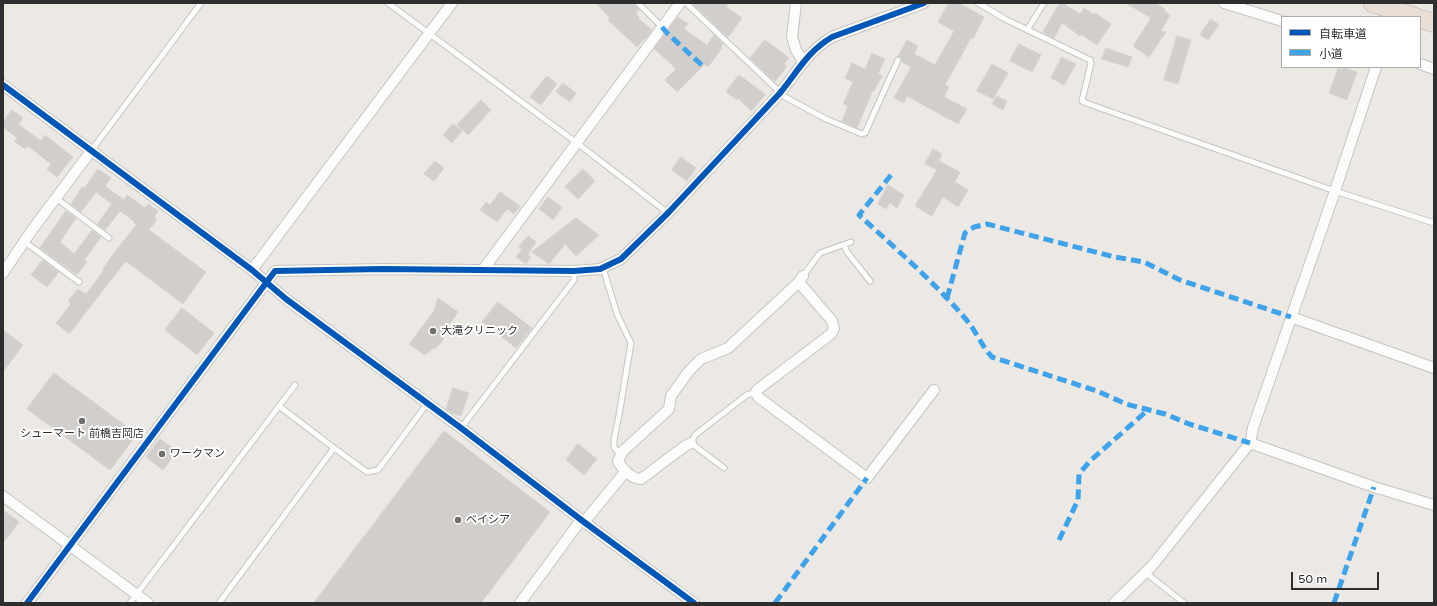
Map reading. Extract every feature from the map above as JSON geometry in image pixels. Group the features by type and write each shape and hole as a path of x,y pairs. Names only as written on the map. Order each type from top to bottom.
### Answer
{"highway":[{"path":"1373,3 1412,16"},
{"path":"1421,19 1434,23"}],"street":[{"path":"252,270 452,3"},
{"path":"485,270 485,267 680,3"},
{"path":"796,3 792,36 796,50 803,62"},
{"path":"27,603 268,282 272,274 277,270 383,269 588,271 603,268 621,259 668,213 780,93 795,76 803,62 819,45 832,37 924,3"},
{"path":"1224,3 1281,21"},
{"path":"1421,64 1434,69"},
{"path":"1114,603 1146,573 1250,443 1252,428 1335,191 1376,68"},
{"path":"3,85 268,282 286,299 461,428 582,521 694,603"},
{"path":"3,273 91,151"},
{"path":"691,443 642,479 636,478 626,471 618,461 620,455 669,409 671,396 689,371 701,359 728,348 800,280 803,287 832,321 834,329 831,334 757,390 758,396 867,478 934,390"},
{"path":"1291,317 1434,368"},
{"path":"1250,443 1374,487 1434,505"},
{"path":"520,603 582,521 626,471"},
{"path":"3,496 70,545 134,599 148,603"}],"lane":[{"path":"91,151 201,3"},
{"path":"388,3 577,143 668,213"},
{"path":"638,3 662,26"},
{"path":"686,3 785,98 826,119 862,134 865,133 898,60"},
{"path":"978,3 1027,30 1090,60 1091,63 1082,101 1086,103 1335,191 1434,224"},
{"path":"1027,30 1044,3"},
{"path":"56,198 109,238"},
{"path":"25,242 79,282"},
{"path":"800,280 820,253 851,242"},
{"path":"844,245 847,252 870,281"},
{"path":"603,268 617,314 630,343 614,440 614,447 620,455"},
{"path":"461,428 574,280 574,271"},
{"path":"134,599 295,385"},
{"path":"724,468 691,443 695,435 748,394 757,394"},
{"path":"279,406 367,472 378,470 427,404"},
{"path":"219,603 334,448"},
{"path":"1146,573 1184,603"}],"building":[{"path":"596,3 634,3 639,10 636,14 639,17 638,18 652,30 637,47 608,20 610,18"},
{"path":"692,3 729,3 726,7 742,18 728,37"},
{"path":"949,3 959,3 984,17 973,39 971,38 945,85 949,87 944,97 967,109 958,124 907,96 904,103 894,98 911,67 902,62 901,58 898,56 907,40 918,46 914,54 935,65 954,31 938,22"},
{"path":"1060,3 1080,14 1084,8 1094,15 1095,13 1111,24 1097,45 1081,34 1080,36 1062,23 1054,38 1043,32"},
{"path":"1126,3 1155,3 1165,9 1164,11 1170,15 1161,31 1166,32 1149,57 1133,46 1151,18"},
{"path":"678,17 688,24 684,29 707,45 714,35 723,44 721,47 722,48 708,67 705,64 677,92 665,80 676,69 654,48"},
{"path":"1211,19 1219,25 1208,40 1200,35"},
{"path":"1177,36 1191,40 1178,84 1164,80"},
{"path":"765,40 789,58 784,64 787,66 775,82 750,58"},
{"path":"1019,44 1041,55 1032,72 1010,61"},
{"path":"1106,48 1132,57 1128,67 1102,59"},
{"path":"872,53 885,59 878,74 882,76 874,91 873,90 857,128 842,121 848,106 843,104 853,82 845,78 852,63 865,69"},
{"path":"1062,57 1076,64 1064,85 1051,78"},
{"path":"992,64 1008,73 993,99 977,91"},
{"path":"1338,68 1342,70 1343,68 1346,68 1357,72 1347,100 1329,93"},
{"path":"739,75 765,94 751,111 738,98 737,100 726,92"},
{"path":"547,76 557,84 541,105 530,97"},
{"path":"563,83 576,93 570,102 556,92"},
{"path":"997,96 1007,101 1003,110 992,104"},
{"path":"481,100 491,110 468,135 457,125"},
{"path":"12,110 23,118 18,124 41,141 45,135 73,157 57,177 47,169 51,164 28,146 25,149 14,141 17,138 3,127 3,122"},
{"path":"453,124 462,131 452,143 443,135"},
{"path":"933,149 942,154 939,161 960,172 955,182 968,190 958,207 943,197 932,216 915,206 937,170 925,164"},
{"path":"681,157 696,168 687,181 672,170"},
{"path":"435,161 444,168 434,181 424,174"},
{"path":"98,169 111,178 105,186 124,200 127,195 145,208 148,204 158,211 154,217 157,219 149,230 206,272 183,304 125,262 69,334 56,323 71,304 68,301 78,289 86,294 104,270 103,269 111,257 136,225 134,223 135,222 120,211 105,230 97,224 112,204 96,192 81,212 71,204 82,187 84,188"},
{"path":"583,169 595,181 578,199 565,187"},
{"path":"888,185 904,195 897,208 890,203 886,209 878,204"},
{"path":"500,192 520,206 514,214 507,209 497,222 480,210 486,202 490,205"},
{"path":"548,197 562,207 553,220 539,209"},
{"path":"66,211 76,218 60,242 74,254 92,230 101,237 84,260 87,262 77,275 40,248"},
{"path":"576,218 599,235 576,256 565,244 549,264 532,252"},
{"path":"528,236 536,242 528,254 526,253 531,257 526,264 516,257 522,249 519,247"},
{"path":"43,260 59,272 47,287 31,275"},
{"name":"大滝クリニック","path":"438,298 458,312 442,337 444,339 437,347 432,349 429,353 427,352 425,355 409,344 434,311"},
{"path":"498,302 532,328 516,348 482,322"},
{"path":"182,308 214,333 197,355 165,330"},
{"path":"3,330 23,345 3,372"},
{"name":"シューマート 前橋吉岡店","path":"54,373 137,434 110,470 27,409"},
{"path":"453,388 469,393 461,416 446,409"},
{"path":"444,431 550,512 481,603 314,603"},
{"name":"ワークマン","path":"160,439 177,451 163,470 146,457"},
{"path":"578,444 597,459 584,475 566,460"},
{"path":"3,510 19,522 3,543"}],"marked path":[{"path":"662,27 705,68"},
{"path":"891,175 859,215 913,264 952,303 968,322 992,357 1097,391 1126,404 1165,414 1189,424 1250,443"},
{"path":"947,298 965,233 974,227 987,224 1115,257 1144,262 1180,280 1291,317"},
{"path":"1059,540 1078,500 1079,474 1090,461 1149,409"},
{"path":"775,603 867,478"},
{"path":"1334,603 1374,487"}],"cycle path":[{"path":"27,603 275,271 383,269 574,271 600,269 621,259 668,213 780,93 803,62 823,43 832,37 924,3"},
{"path":"3,85 252,270 286,299 694,603"}],"place":[{"name":"大滝クリニック","path":"433,331"},
{"name":"シューマート 前橋吉岡店","path":"82,421"},
{"name":"ワークマン","path":"162,454"},
{"name":"ベイシア","path":"458,520"}]}
